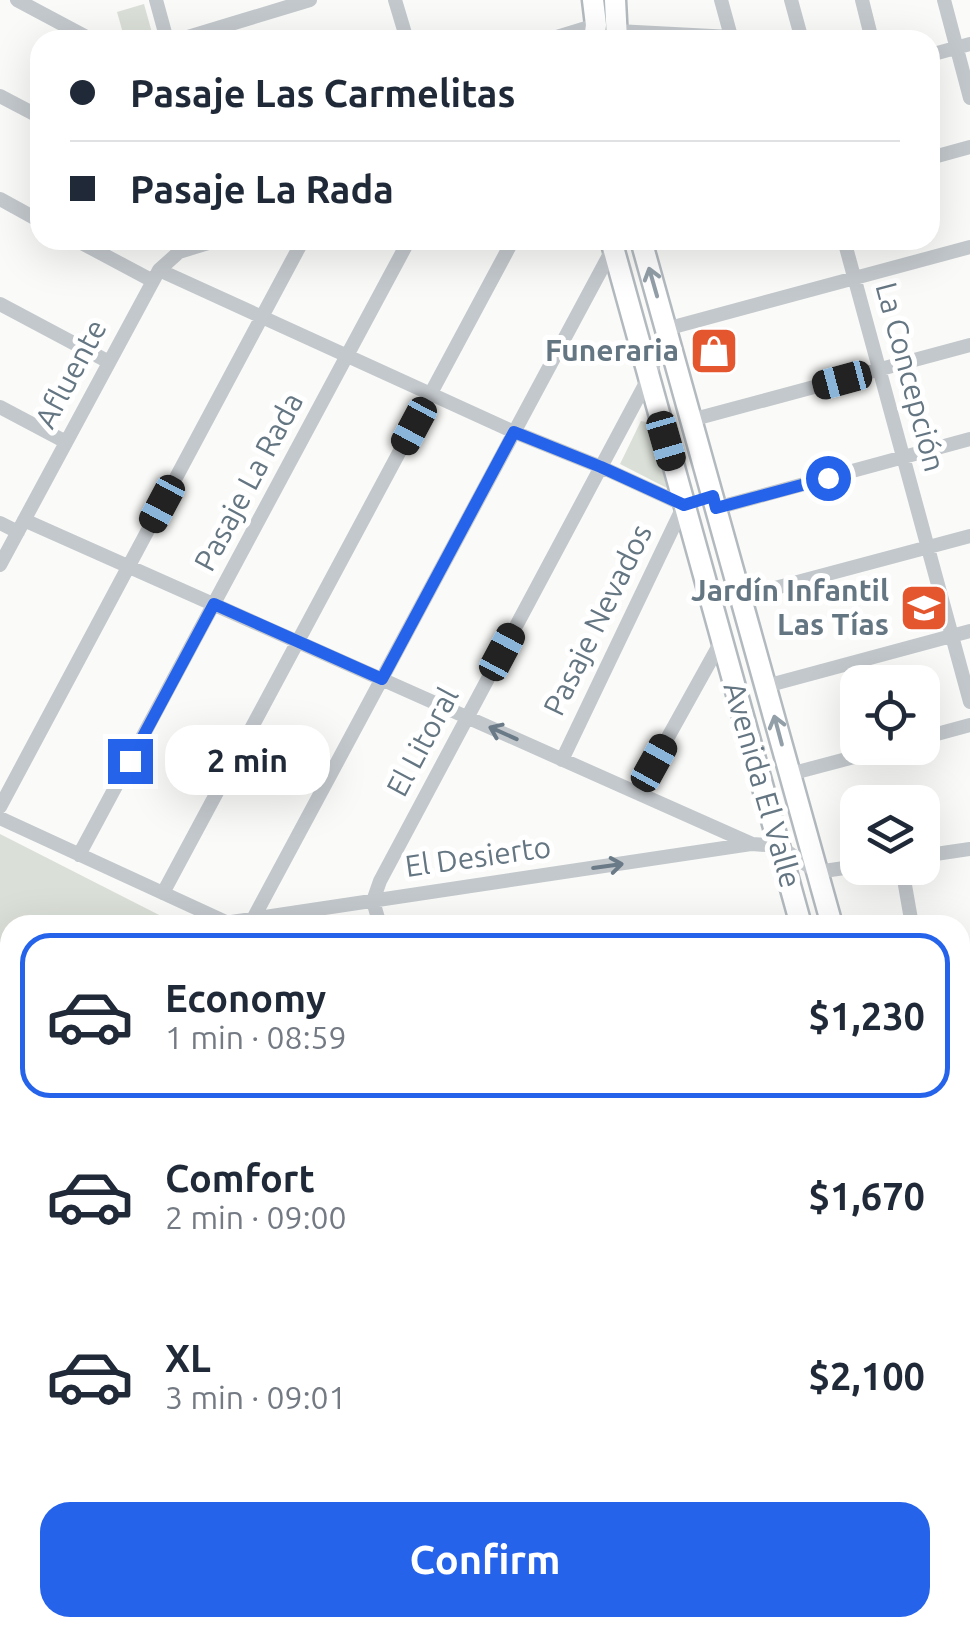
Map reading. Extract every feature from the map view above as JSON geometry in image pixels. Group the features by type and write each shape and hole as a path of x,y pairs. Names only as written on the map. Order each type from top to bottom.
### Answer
{"street":[{"path":"16,0 73,30"},
{"path":"156,0 164,30"},
{"path":"211,30 310,0"},
{"path":"395,0 404,30"},
{"path":"593,0 604,30"},
{"path":"607,30 615,0"},
{"path":"722,0 730,30"},
{"path":"791,0 799,30"},
{"path":"862,0 870,30"},
{"path":"944,0 963,46 970,98"},
{"path":"0,96 30,112"},
{"path":"940,155 970,147"},
{"path":"0,200 30,216"},
{"path":"666,328 970,247"},
{"path":"98,250 684,505 714,502 970,439"},
{"path":"156,276 186,250"},
{"path":"0,808 298,250"},
{"name":"Pasaje La Rada","path":"80,855 405,250"},
{"path":"163,893 508,250"},
{"path":"255,915 609,250"},
{"name":"Avenida El Valle","path":"614,250 798,915"},
{"name":"Avenida El Valle","path":"645,250 829,915"},
{"name":"La Concepción","path":"847,250 970,702"},
{"name":"Afluente","path":"0,564 156,276"},
{"path":"0,304 109,362"},
{"name":"El Litoral","path":"373,900 649,377 666,328"},
{"path":"692,420 970,345"},
{"path":"0,406 66,442"},
{"name":"Pasaje Nevados","path":"562,760 684,505"},
{"path":"0,522 129,566 752,844 779,846 817,872 840,869"},
{"path":"741,597 970,536"},
{"path":"766,686 970,630"},
{"path":"638,793 722,640"},
{"path":"940,734 970,726"},
{"path":"790,774 840,761"},
{"path":"0,818 212,915"},
{"name":"El Desierto","path":"273,915 752,844"},
{"path":"940,853 970,849"},
{"path":"905,885 910,915"},
{"path":"373,900 377,915"}],"shaded area":[{"path":"144,4 151,30 122,30 117,12"},
{"path":"641,421 650,423 667,488 620,464"},
{"path":"0,834 159,915 0,915"}],"building":[{"name":"Funeraria","path":"723,338 728,357 704,364 699,344"}],"place":[{"name":"Funeraria","path":"714,351"},
{"name":"Jardín Infantil Las Tías","path":"924,608"}],"route":[{"path":"130,761 214,604 382,679 514,432 684,505 713,496 716,508 828,478"}]}
